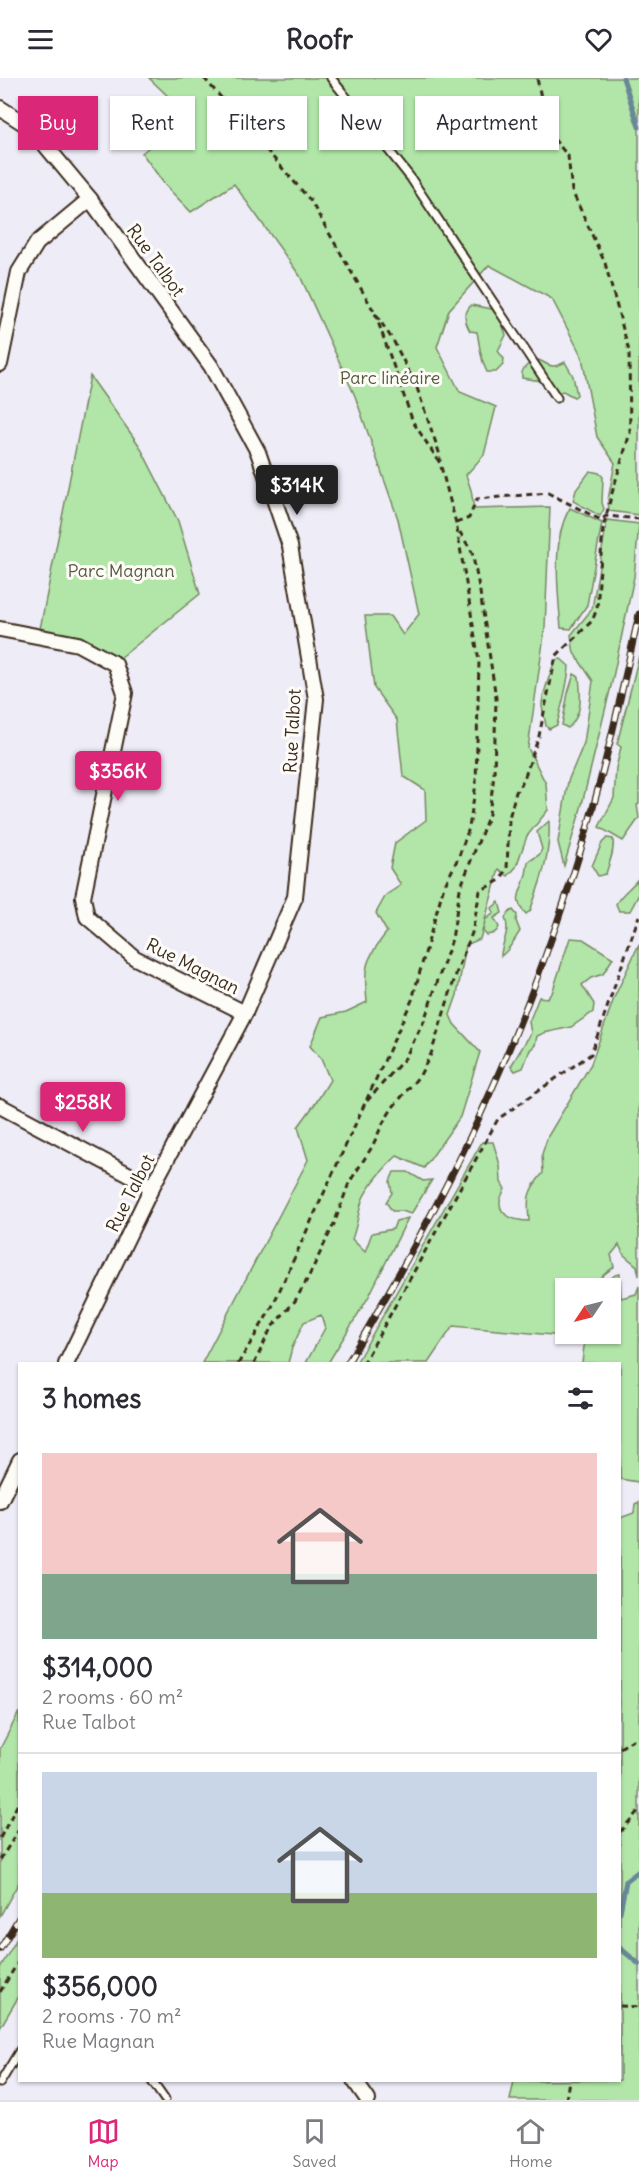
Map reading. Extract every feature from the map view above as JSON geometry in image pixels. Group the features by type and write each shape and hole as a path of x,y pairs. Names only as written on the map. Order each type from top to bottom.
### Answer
{"street":[{"name":"Rue Talbot","path":"0,108 31,128 90,199 211,366 258,452 290,546 316,699 295,897 246,1013 152,1187 67,1362"},
{"path":"0,364 19,272 38,243 90,199"},
{"name":"Rue Magnan","path":"0,629 78,644 115,664 125,693 83,897 87,917 135,958 246,1013"},
{"path":"0,1106 152,1187"},
{"path":"0,1501 18,1464"},
{"path":"355,2082 368,2100"}],"lane":[{"path":"331,78 410,177 557,398"},
{"path":"0,2083 18,2053"},
{"path":"152,2082 165,2100"}],"path":[{"path":"204,78 310,201 394,342 417,388 440,455 440,463 456,524 479,661 476,784 469,828 443,889 412,1000 272,1307 239,1362"},
{"path":"255,1362 271,1328 295,1301 308,1278 334,1224 349,1183 372,1148 393,1107 420,1075 431,1054 458,968 472,933 480,891 500,880 507,869 509,818 516,792 524,780 539,736 556,656 592,621 597,609 606,516 630,433 629,351 605,262 572,191 568,156 548,132 537,78"},
{"path":"375,312 413,422 440,463"},
{"path":"456,524 469,518 477,499 548,493 601,520 606,516 639,519"},
{"path":"364,1105 405,1059 424,1021 452,939 460,889 489,814 494,775 496,698 472,552 456,524"},
{"path":"364,1362 498,1119 591,1054 639,916"},
{"path":"621,1747 639,1736"},
{"path":"0,1838 18,1804"},
{"path":"621,1831 639,1810"},
{"path":"0,1860 18,1831"},
{"path":"0,1992 18,1962"},
{"path":"621,2006 639,2007"},
{"path":"566,2100 569,2082"}],"green space":[{"name":"Parc linéaire","path":"149,78 639,78 639,515 609,511 608,500 615,463 597,437 582,357 552,299 489,265 449,310 437,347 460,392 496,407 484,455 466,475 474,509 550,507 545,628 528,748 546,784 548,810 527,836 516,867 508,876 499,869 485,920 494,913 492,908 499,902 502,913 494,918 498,929 486,935 483,931 485,921 480,939 466,945 457,995 450,1015 454,1024 480,1052 460,1117 424,1168 397,1156 377,1177 364,1196 352,1239 365,1252 372,1233 393,1229 396,1221 408,1218 368,1298 329,1362 307,1362 325,1328 321,1315 304,1322 288,1362 203,1362 308,1160 298,1127 330,1080 321,1059 310,1046 322,1017 346,1012 367,1002 367,965 387,932 376,913 386,895 401,885 390,868 395,843 426,820 425,790 403,776 397,720 374,688 365,616 390,616 403,635 419,614 398,519 355,396 300,276 234,184 191,212 165,185 142,153 145,150 195,150 195,96 168,96"},
{"path":"471,305 492,309 501,321 506,335 498,351 504,359 503,365 496,372 487,372 477,332 470,331 466,324 465,318"},
{"path":"539,360 552,366 565,362 573,376 577,395 574,397 563,391 557,393 548,382 522,378 524,368"},
{"name":"Parc Magnan","path":"90,376 139,445 178,521 200,594 115,662 39,634"},
{"path":"590,471 599,473 603,477 602,503 604,509 600,516 573,501 576,490"},
{"path":"570,508 602,523 587,605 571,629 561,628 557,566 560,535"},
{"path":"607,520 639,524 634,577 612,682 581,808 564,866 558,842 568,781 584,743 593,681 574,653 571,635 592,609"},
{"path":"639,656 639,804 637,805 639,818 623,841 599,827 614,798 616,768 621,747 617,744"},
{"path":"561,659 569,666 567,681 557,725 549,729 546,726 542,703 554,663"},
{"path":"574,674 579,677 580,704 573,723 568,728 562,725"},
{"path":"549,821 544,867 530,911 526,914 518,900 528,862 539,855 542,849 537,832"},
{"path":"607,838 613,839 612,852 606,874 598,876 592,866 602,843"},
{"path":"637,880 639,894 630,911 619,911 616,904 618,900"},
{"path":"513,910 517,915 516,921 520,931 501,956 507,928 505,918"},
{"path":"570,938 583,939 613,958 603,974 591,978 582,985 594,1004 593,1012 571,1027 537,1036 523,1068 515,1071 511,1066 531,1033 529,1022 539,997 547,998 552,993"},
{"path":"639,944 639,1276 637,1266 624,1255 619,1245 611,1255 614,1267 601,1278 555,1278 555,1335 453,1326 429,1362 357,1362 482,1142 493,1142 500,1165 501,1182 505,1189 500,1200 503,1211 515,1219 529,1221 529,1195 543,1173 542,1154 548,1136 591,1064 614,998"},
{"path":"394,1172 408,1172 423,1181 432,1180 411,1214 392,1211 386,1202 392,1193 390,1181"},
{"path":"620,1274 620,1278 612,1278 615,1275"},
{"path":"639,1286 639,1488 638,1482 621,1479 621,1362 582,1362 584,1344 621,1344 621,1298 636,1294"},
{"path":"639,1502 639,2100 510,2100 514,2082 621,2082 621,1518 634,1513 635,1504"},
{"path":"18,1714 18,1884 0,1916 0,1749"},
{"path":"18,1937 18,1998 0,2028 0,1968"}],"waterway":[{"path":"623,78 639,127"},
{"path":"621,1907 626,1881 639,1871"},
{"path":"621,1949 639,1964"}],"railway":[{"path":"348,1362 406,1261 461,1156 506,1057 533,990 590,819 639,614"},
{"path":"0,1949 18,1919"}]}
